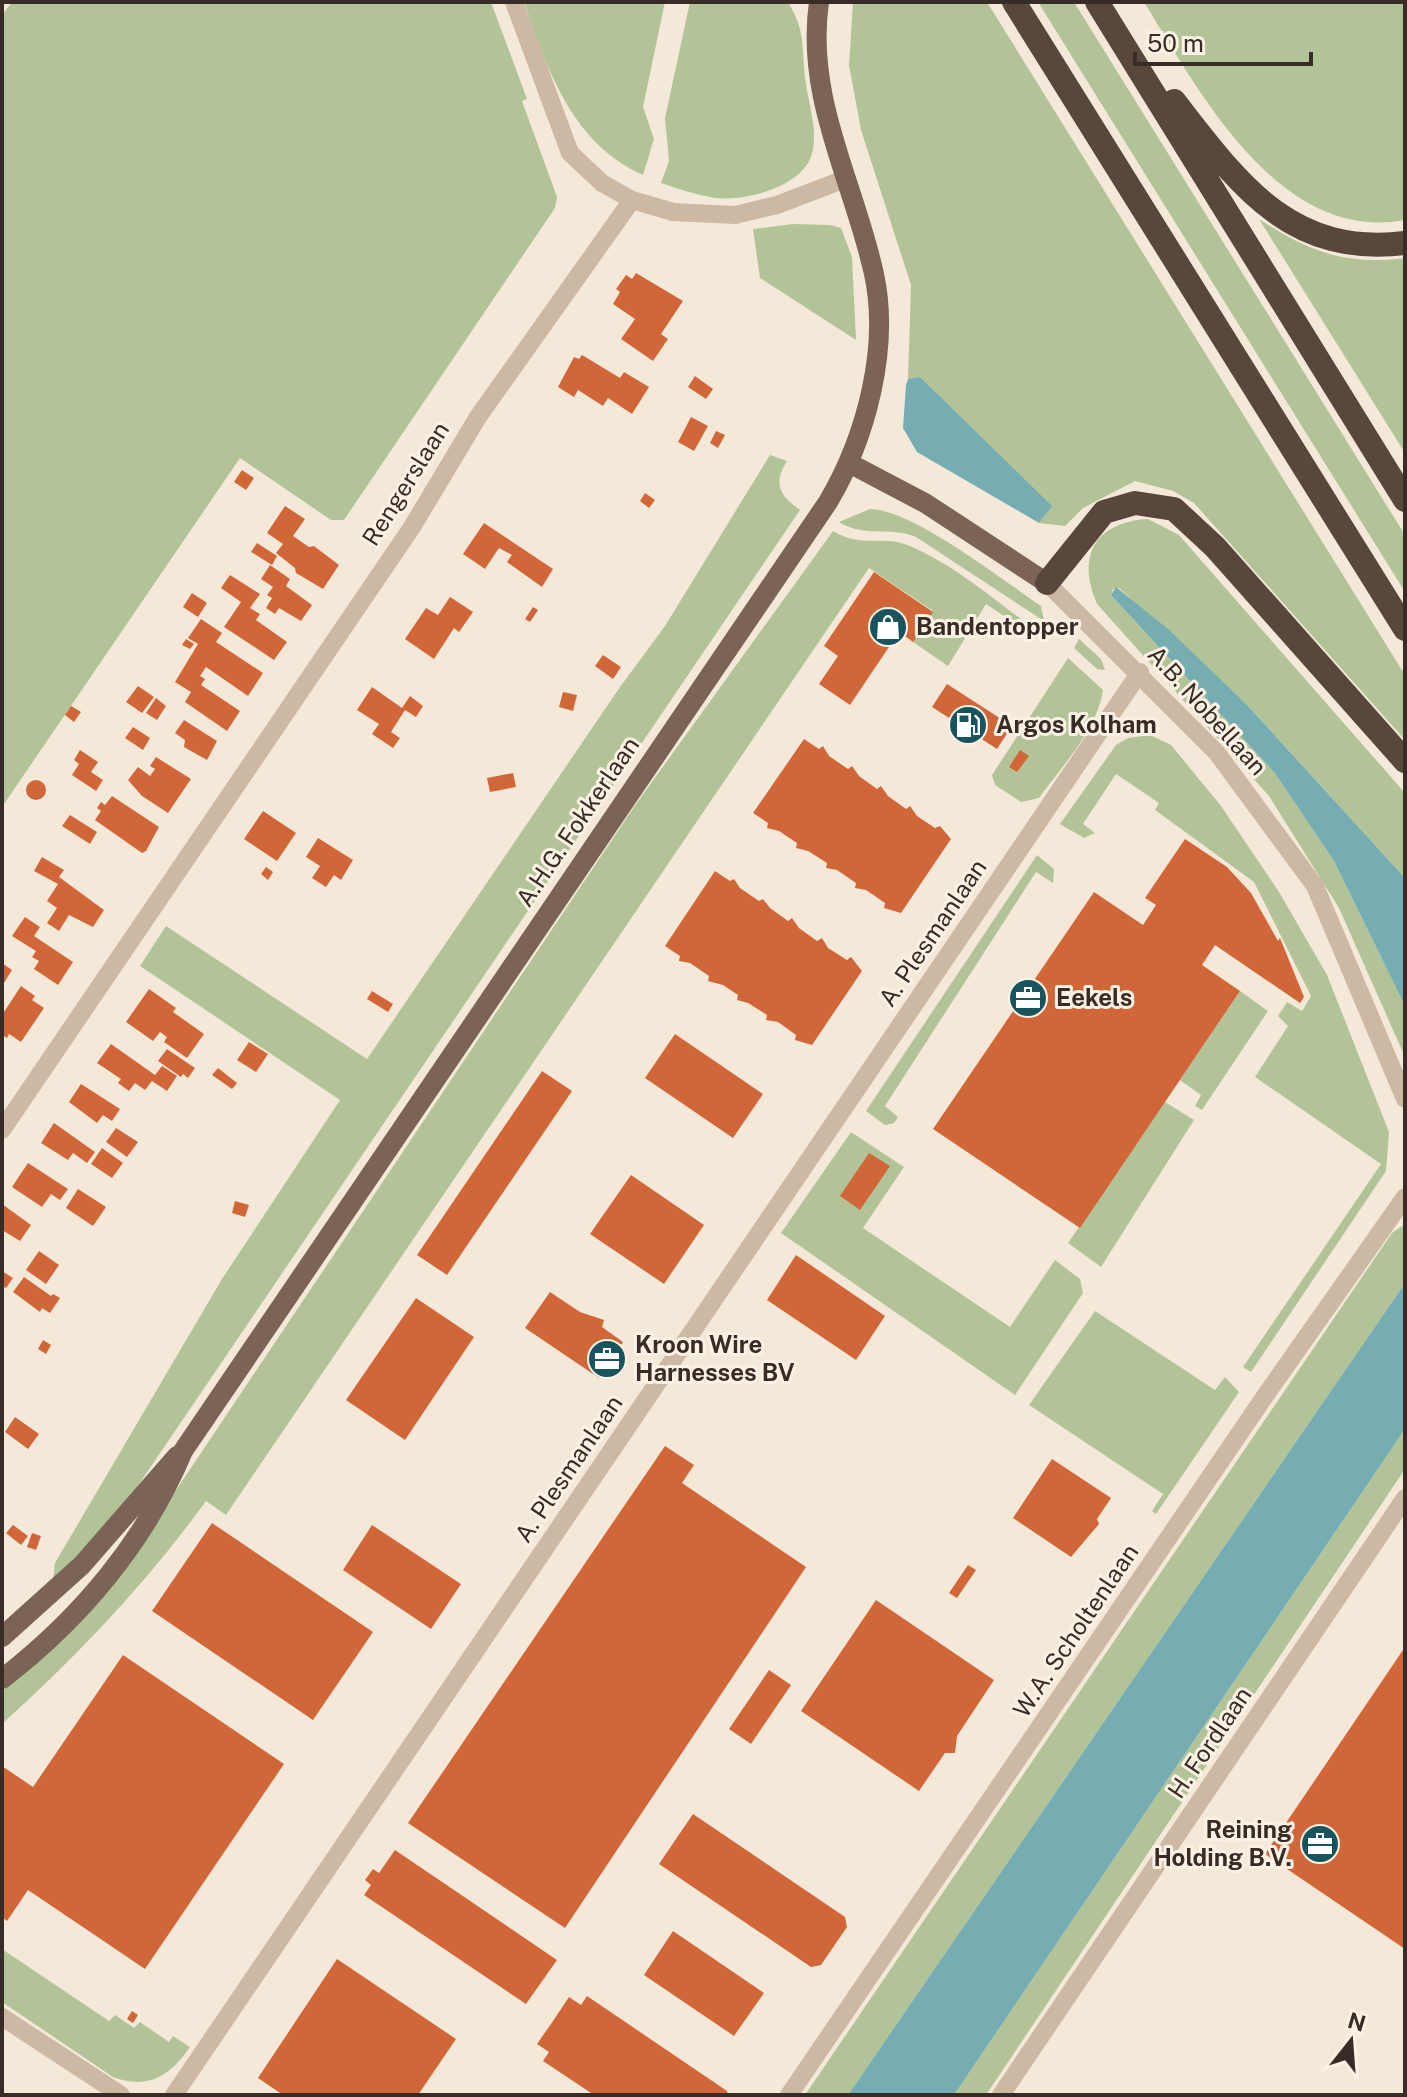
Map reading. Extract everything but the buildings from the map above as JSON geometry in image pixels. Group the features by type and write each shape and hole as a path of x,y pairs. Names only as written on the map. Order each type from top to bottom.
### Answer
{"highway":[{"path":"1014,2 1405,629"},
{"path":"1100,7 1231,174 1279,217 1305,231 1370,247 1405,243"},
{"path":"1100,7 1405,500"},
{"path":"1047,583 1104,512 1135,503 1174,509 1215,547 1405,761"}],"main road":[{"path":"819,2 816,55 826,119 845,179"},
{"name":"A.H.G. Fokkerlaan","path":"2,1679 55,1634 108,1578 169,1485 183,1451 828,502 849,463 863,421 873,374 875,278 845,179"},
{"name":"A.B. Nobellaan","path":"849,463 952,519 1047,583"},
{"name":"A.H.G. Fokkerlaan","path":"2,1637 82,1565 156,1476 183,1451"}],"street":[{"path":"514,2 570,153 602,183 632,200 673,212 735,215 777,205 845,179"},
{"name":"Rengerslaan","path":"2,1130 403,541 478,417 632,200"},
{"name":"A.B. Nobellaan","path":"1047,583 1140,672 1217,753 1315,886 1405,1099"},
{"name":"A. Plesmanlaan","path":"174,2095 1140,672"},
{"name":"W.A. Scholtenlaan","path":"789,2095 1265,1396 1405,1197"},
{"name":"H. Fordlaan","path":"1001,2095 1405,1498"},
{"path":"2,2017 121,2095"}],"green space":[{"path":"12,2 491,2 527,99 522,101 557,197 555,208 344,520 331,520 240,458 2,807 2,15"},
{"path":"524,2 665,2 643,107 654,139 643,175 618,161 580,124 553,79"},
{"path":"690,2 788,2 794,13 802,42 814,139 811,157 805,168 783,184 755,195 715,198 661,183 669,161 665,118"},
{"path":"853,2 987,2 1405,675 1405,740 1194,503 1173,491 1135,481 1083,508 1065,526 1039,523 1051,506 920,377 908,379 911,285 861,130 849,65"},
{"path":"1038,2 1074,2 1405,535 1405,592"},
{"path":"1144,2 1405,2 1405,220 1360,221 1319,209 1282,185 1248,153 1218,116"},
{"path":"1259,219 1294,240 1328,254 1364,260 1405,258 1405,453"},
{"path":"793,224 841,228 852,257 856,340 760,278 753,229"},
{"path":"770,455 787,461 780,476 780,488 800,510 116,1518 52,1589 55,1563 222,1279 340,1100 140,966 166,926 367,1059 620,687 665,626"},
{"path":"870,509 888,512 909,521 957,548 1041,606 1044,621 916,537 897,532 858,530 839,522"},
{"path":"1148,519 1179,535 1405,793 1405,878 1247,705 1119,588 1113,589 1111,595 1274,772 1334,861 1405,1006 1405,1057 1339,908 1269,796 1097,604 1089,571 1095,545 1115,527"},
{"path":"833,531 853,539 900,543 927,554 1040,633 1037,638 986,604 948,666 913,642 933,611 869,568 226,1515 206,1501 160,1561 110,1618 2,1724 2,1692 150,1529 636,804"},
{"path":"1079,639 1101,659 1105,670 1097,669 1074,648"},
{"path":"1068,658 1103,690 1099,705 1077,747 1039,798 1021,802 995,785 992,775"},
{"path":"1150,735 1171,745 1221,806 1279,892 1327,975 1389,1132 1386,1171 1251,1372 1243,1367 1381,1164 1255,1077 1288,1026 1278,1016 1287,1002 1302,1011 1311,996 1254,882 1155,810 1159,803 1116,774 1083,824 1095,833 1084,838 1060,824 1116,745 1128,738"},
{"path":"1037,855 1054,869 1053,883 1036,872 885,1106 898,1117 894,1123 885,1125 866,1111"},
{"path":"1240,991 1268,1011 1202,1110 1195,1106 1201,1095 1180,1080"},
{"path":"1165,1102 1194,1120 1101,1267 1068,1243"},
{"path":"851,1132 904,1167 863,1228 1010,1327 1055,1260 1080,1279 1083,1293 1015,1395 781,1233"},
{"path":"1405,1224 1405,1283 848,2095 805,2095 1392,1233"},
{"path":"1095,1311 1215,1390 1225,1377 1239,1392 1156,1514 1152,1511 1163,1494 1029,1405"},
{"path":"1405,1429 1405,1469 986,2095 954,2095"},
{"path":"2,1949 109,2021 115,2015 134,2028 140,2022 169,2042 173,2036 190,2047 174,2066 157,2078 137,2082 113,2077 2,2002"}],"water":[{"path":"920,377 1052,506 1039,523 917,452 903,428 908,379"},
{"path":"1116,587 1168,629 1247,705 1405,878 1405,1006 1334,861 1274,772 1111,595"},
{"path":"1405,1283 1405,1429 954,2095 848,2095"}],"place":[{"name":"Bandentopper","path":"888,627"},
{"name":"Argos Kolham","path":"968,725"},
{"name":"Eekels","path":"1028,998"},
{"name":"Kroon Wire Harnesses BV","path":"607,1359"},
{"name":"Reining Holding B.V.","path":"1320,1844"}]}
